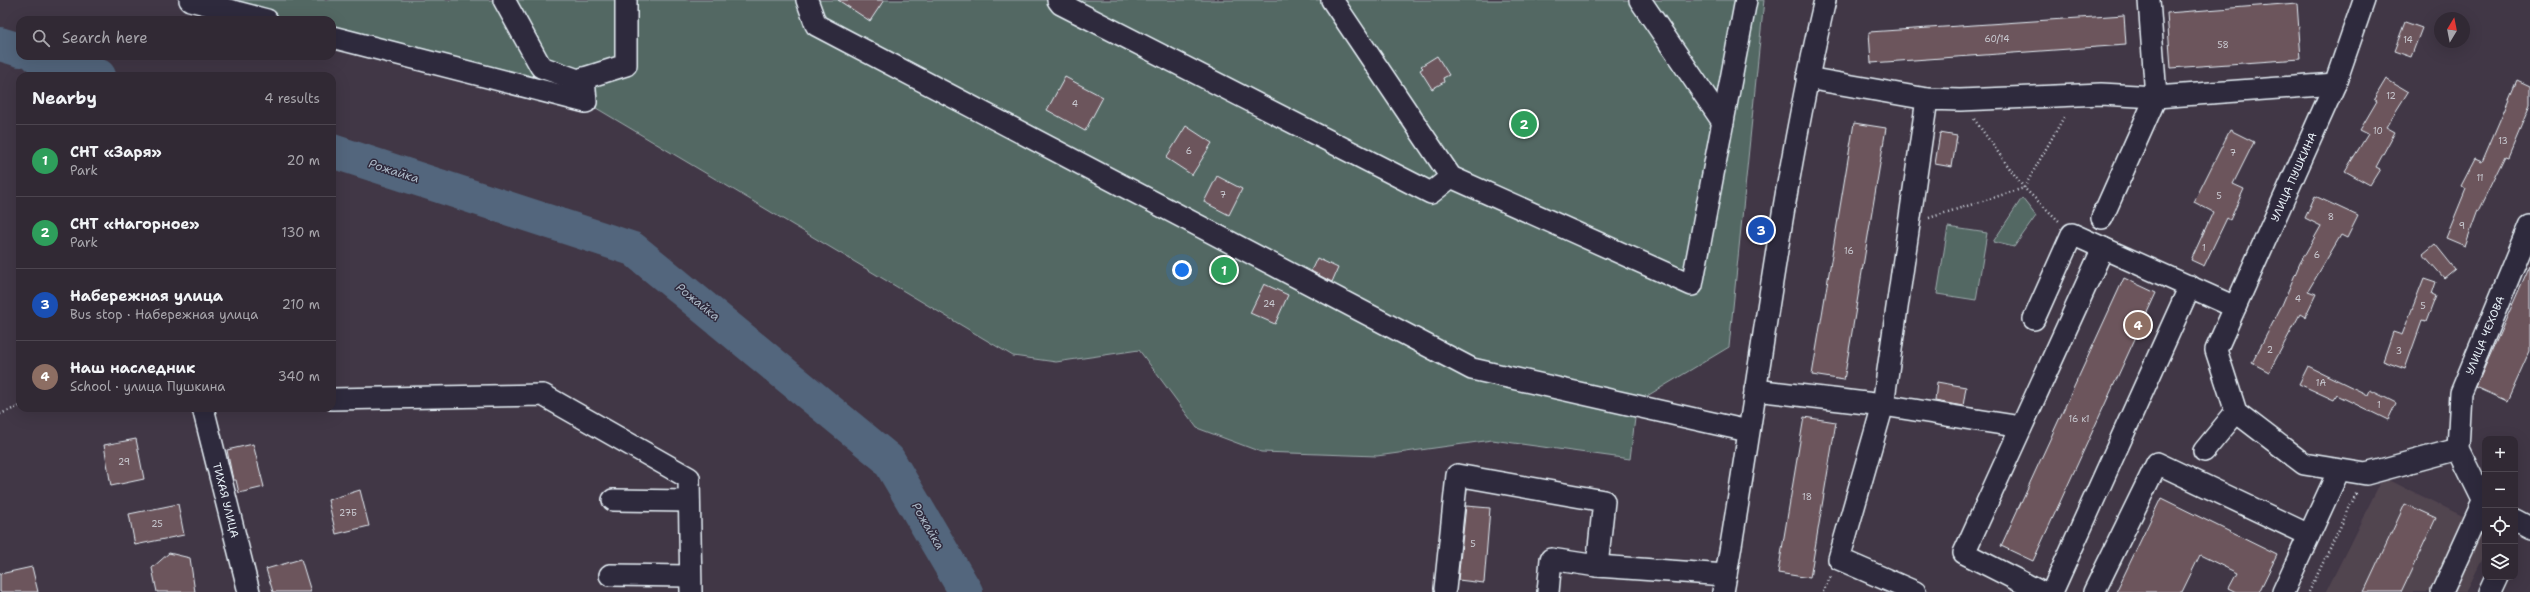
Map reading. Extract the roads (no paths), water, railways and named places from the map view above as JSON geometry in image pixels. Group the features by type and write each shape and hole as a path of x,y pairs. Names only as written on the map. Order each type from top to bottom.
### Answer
{"street":[{"path":"190,0 252,16"},
{"path":"504,0 541,67 578,80 626,65 626,0"},
{"path":"807,0 816,26 1472,369 1748,431"},
{"path":"1058,0 1061,4 1431,193 1451,177"},
{"path":"1332,0 1451,177 1692,285 1746,0"},
{"path":"1640,0 1723,122"},
{"path":"1548,592 1551,559 1724,583 1785,199 1807,78 1825,0"},
{"path":"2102,218 2156,97 2149,0"},
{"name":"УЛИЦА ПУШКИНА","path":"2236,412 2216,350 2335,84 2364,0"},
{"path":"336,38 586,102 584,78"},
{"path":"1807,78 1927,99 1960,100 2101,94 2156,97 2335,84"},
{"path":"1915,592 1839,559 1883,405 1927,99"},
{"name":"УЛИЦА ЧЕХОВА","path":"2458,449 2461,393 2530,226"},
{"path":"2034,319 2072,234 2236,307"},
{"path":"2041,592 1964,553 2103,248"},
{"path":"2052,592 2190,286"},
{"path":"1755,390 1883,405 2021,427"},
{"path":"336,399 543,395 689,478 691,584 610,575"},
{"name":"ТИХАЯ УЛИЦА","path":"204,412 249,592"},
{"path":"2204,452 2236,412 2304,464 2339,470 2366,474 2458,449 2482,499"},
{"path":"2094,592 2156,463 2309,535"},
{"path":"2283,592 2339,470"},
{"path":"1445,590 1457,475 1604,501 1597,566"},
{"path":"613,500 689,501"},
{"path":"2442,592 2482,507"},
{"path":"2490,592 2496,580"}],"waterway":[{"name":"Рожайка","path":"0,44 16,49"},
{"name":"Рожайка","path":"49,60 87,72"},
{"name":"Рожайка","path":"336,152 633,249 888,459 966,592"}],"place":[{"name":"СНТ «Нагорное»","path":"1524,124"},
{"name":"Набережная улица","path":"1761,230"},
{"name":"СНТ «Заря»","path":"1224,270"},
{"name":"Наш наследник","path":"2138,325"}]}
